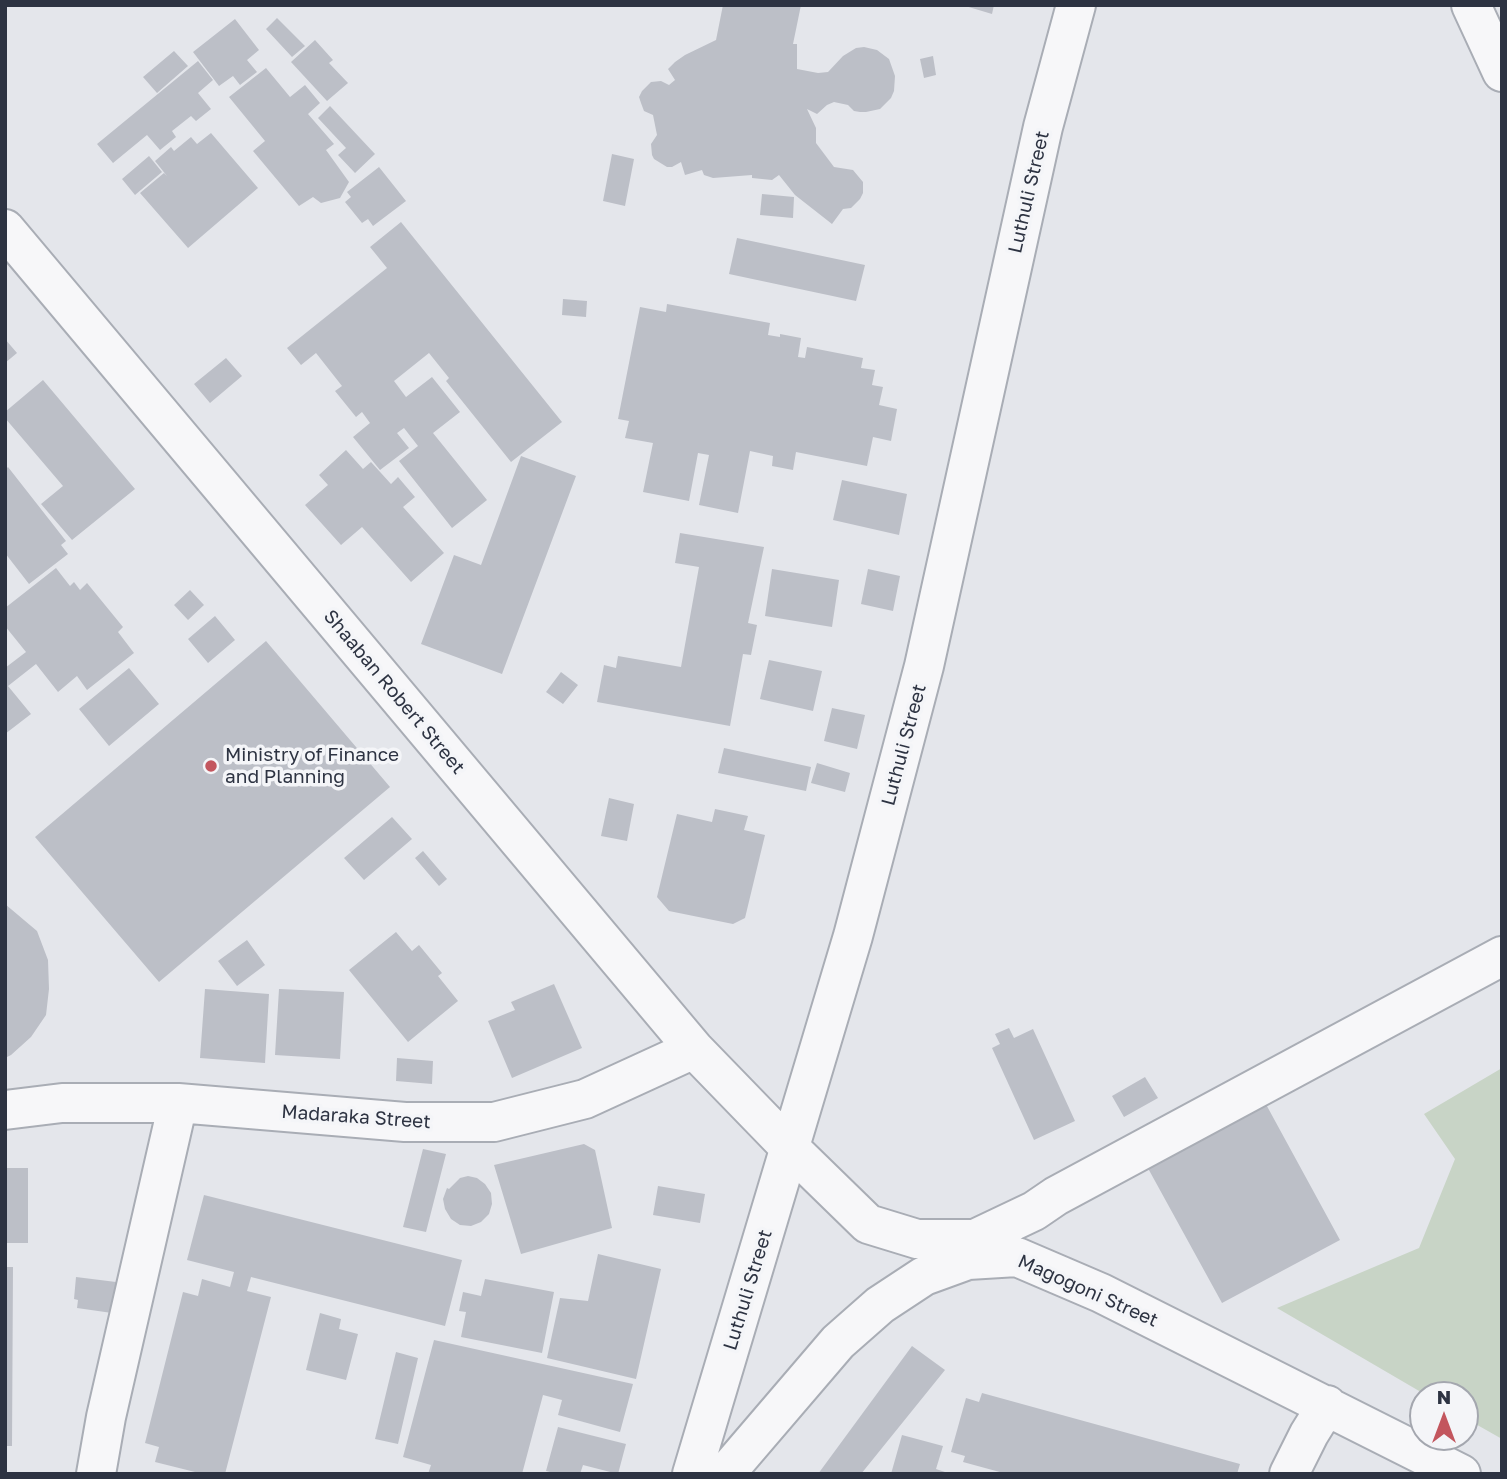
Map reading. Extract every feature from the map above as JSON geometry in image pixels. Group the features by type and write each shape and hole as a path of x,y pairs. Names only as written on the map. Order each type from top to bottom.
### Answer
{"street":[{"name":"Luthuli Street","path":"692,1474 853,936 924,666 1040,141 1076,5"},
{"path":"1471,5 1500,65"},
{"name":"Shaaban Robert Street","path":"5,229 694,1049 790,1148 869,1224 918,1239 972,1250"},
{"path":"972,1250 1056,1196 1502,956"},
{"name":"Madaraka Street","path":"5,1110 62,1103 178,1103 405,1122 494,1122 586,1100 694,1049"},
{"path":"96,1474 106,1417 178,1103"},
{"path":"1017,1219 1017,1257"},
{"name":"Magogoni Street","path":"725,1474 838,1342 880,1305 924,1276 972,1250 1017,1257 1101,1293 1461,1474"},
{"path":"1289,1474 1308,1434 1328,1405"}],"green space":[{"path":"1502,1068 1502,1439 1479,1426 1479,1381 1409,1381 1409,1385 1277,1308 1419,1248 1455,1159 1424,1114"}],"building":[{"path":"723,5 801,5 793,44 797,44 797,69 828,72 843,56 856,48 864,47 877,50 889,59 895,76 894,91 880,109 860,112 854,111 848,105 834,102 817,114 807,109 816,128 816,143 834,167 853,170 863,182 860,199 851,208 843,209 832,224 795,195 779,175 772,180 752,178 752,175 713,178 704,175 702,170 685,175 681,162 667,167 652,155 651,144 657,135 653,115 644,111 639,97 651,82 661,81 669,85 675,80 668,69 675,62 716,40"},
{"path":"962,5 994,5 992,14"},
{"path":"277,18 305,46 292,57 266,29"},
{"path":"235,19 259,50 247,60 257,72 240,85 233,76 219,86 193,52"},
{"path":"315,40 333,60 329,63 348,83 327,101 291,62"},
{"path":"174,51 188,66 157,93 143,77"},
{"path":"933,56 936,75 924,78 920,59"},
{"path":"198,61 213,80 198,93 211,109 196,121 191,116 172,131 176,137 160,150 147,135 113,163 97,144"},
{"path":"266,68 290,97 305,85 320,103 308,114 334,144 326,150 349,182 340,198 321,203 313,197 299,206 253,151 265,141 229,97"},
{"path":"330,106 375,154 355,173 338,155 346,148 318,118"},
{"path":"211,133 258,188 188,248 140,193 164,173 167,176 155,161 171,147 174,151 191,137 197,144"},
{"path":"612,154 634,159 625,206 603,201"},
{"path":"149,156 162,172 135,195 122,179"},
{"path":"379,167 406,201 373,226 368,219 362,223 345,202 351,197 347,192"},
{"path":"762,194 794,197 793,218 760,215"},
{"path":"401,222 562,422 511,462 446,381 449,378 429,353 394,381 406,397 432,377 460,412 433,433 487,500 452,528 399,461 418,446 404,428 397,433 409,448 380,470 353,437 370,423 362,412 356,417 335,391 342,386 316,353 301,365 287,348 387,268 370,247"},
{"path":"737,238 865,265 856,301 729,274"},
{"path":"563,299 587,301 586,317 562,315"},
{"path":"667,304 770,323 768,335 801,338 798,357 805,358 807,347 863,358 861,368 875,370 872,385 883,387 879,405 897,409 891,441 873,437 867,466 796,452 793,470 772,466 773,456 750,451 738,513 699,505 709,455 698,453 689,501 643,492 653,443 625,438 629,421 618,419 640,307 666,312"},
{"path":"5,339 17,353 5,363"},
{"path":"226,358 242,376 210,403 194,384"},
{"path":"43,380 135,489 72,540 41,504 63,486 5,418 5,412"},
{"path":"346,450 363,469 371,462 391,484 398,477 415,497 403,507 444,553 411,582 362,527 341,545 305,505 328,485 319,475"},
{"path":"521,456 576,476 502,674 421,644 454,555 481,565"},
{"path":"8,467 66,541 61,545 68,554 29,584 5,553 5,470"},
{"path":"842,480 907,494 899,535 833,520"},
{"path":"680,533 764,547 748,623 757,625 751,655 743,654 730,726 597,702 604,665 616,668 618,656 681,667 699,567 675,563"},
{"path":"56,568 70,586 74,582 80,590 87,583 123,627 118,632 134,653 87,690 77,676 58,692 36,664 8,686 31,714 5,734 5,668 26,652 5,626 5,608"},
{"path":"772,569 839,580 832,627 765,616"},
{"path":"868,569 900,576 893,611 861,604"},
{"path":"190,590 204,605 188,620 174,605"},
{"path":"215,616 235,640 208,663 188,639"},
{"path":"266,641 390,787 159,982 35,837"},
{"path":"769,660 822,671 813,711 760,699"},
{"path":"129,668 159,704 109,746 79,709"},
{"path":"561,672 578,685 563,704 546,692"},
{"path":"832,708 865,715 857,749 824,741"},
{"path":"724,748 811,767 806,791 718,773"},
{"path":"817,763 850,773 845,792 811,783"},
{"path":"609,798 634,804 627,841 601,836"},
{"path":"715,809 748,816 744,830 765,835 745,918 733,924 669,911 657,897 677,814 712,822"},
{"path":"392,817 412,839 364,880 344,858"},
{"path":"423,851 447,879 439,886 415,858"},
{"path":"5,904 37,931 48,960 49,989 46,1015 31,1037 5,1058"},
{"path":"396,932 412,951 419,945 442,973 438,976 458,1001 408,1042 349,970"},
{"path":"247,940 265,965 237,986 218,961"},
{"path":"554,984 582,1048 512,1078 488,1021 515,1010 511,1002"},
{"path":"205,989 269,994 265,1063 200,1058"},
{"path":"279,989 344,992 340,1059 275,1055"},
{"path":"1009,1028 1014,1038 1033,1029 1075,1121 1034,1140 992,1048 1000,1044 995,1034"},
{"path":"397,1058 433,1061 432,1084 396,1081"},
{"path":"1145,1077 1158,1098 1124,1117 1112,1096"},
{"path":"1262,1097 1340,1240 1222,1303 1144,1161"},
{"path":"584,1144 595,1150 612,1228 521,1254 494,1165"},
{"path":"423,1149 446,1154 426,1232 403,1227"},
{"path":"5,1168 28,1168 28,1243 5,1243"},
{"path":"468,1176 485,1184 491,1193 492,1204 489,1214 481,1222 471,1226 460,1225 451,1219 443,1199 447,1188 460,1178"},
{"path":"658,1186 705,1194 700,1223 653,1215"},
{"path":"204,1195 462,1260 445,1326 251,1277 247,1291 271,1297 225,1474 203,1474 155,1462 159,1447 145,1443 183,1292 198,1296 202,1279 230,1287 234,1272 187,1260"},
{"path":"598,1254 661,1269 636,1379 547,1358 560,1298 588,1301"},
{"path":"5,1267 13,1267 12,1446 5,1446"},
{"path":"76,1277 116,1282 112,1313 77,1308 78,1300 74,1299"},
{"path":"485,1279 554,1292 542,1353 461,1337 466,1312 459,1311 463,1292 481,1296"},
{"path":"320,1313 341,1319 339,1329 358,1334 346,1380 306,1370"},
{"path":"434,1340 633,1384 620,1432 558,1415 562,1400 543,1395 522,1474 428,1474 431,1465 403,1457"},
{"path":"912,1346 945,1370 861,1474 818,1474"},
{"path":"396,1352 418,1358 398,1444 375,1439"},
{"path":"982,1393 1240,1464 1237,1474 1007,1474 963,1462 965,1456 951,1452 966,1398 979,1402"},
{"path":"558,1427 626,1444 618,1474 583,1465 580,1474 546,1471"},
{"path":"902,1435 943,1446 936,1469 951,1474 891,1474"}],"place":[{"name":"Ministry of Finance and Planning","path":"211,766"}]}
